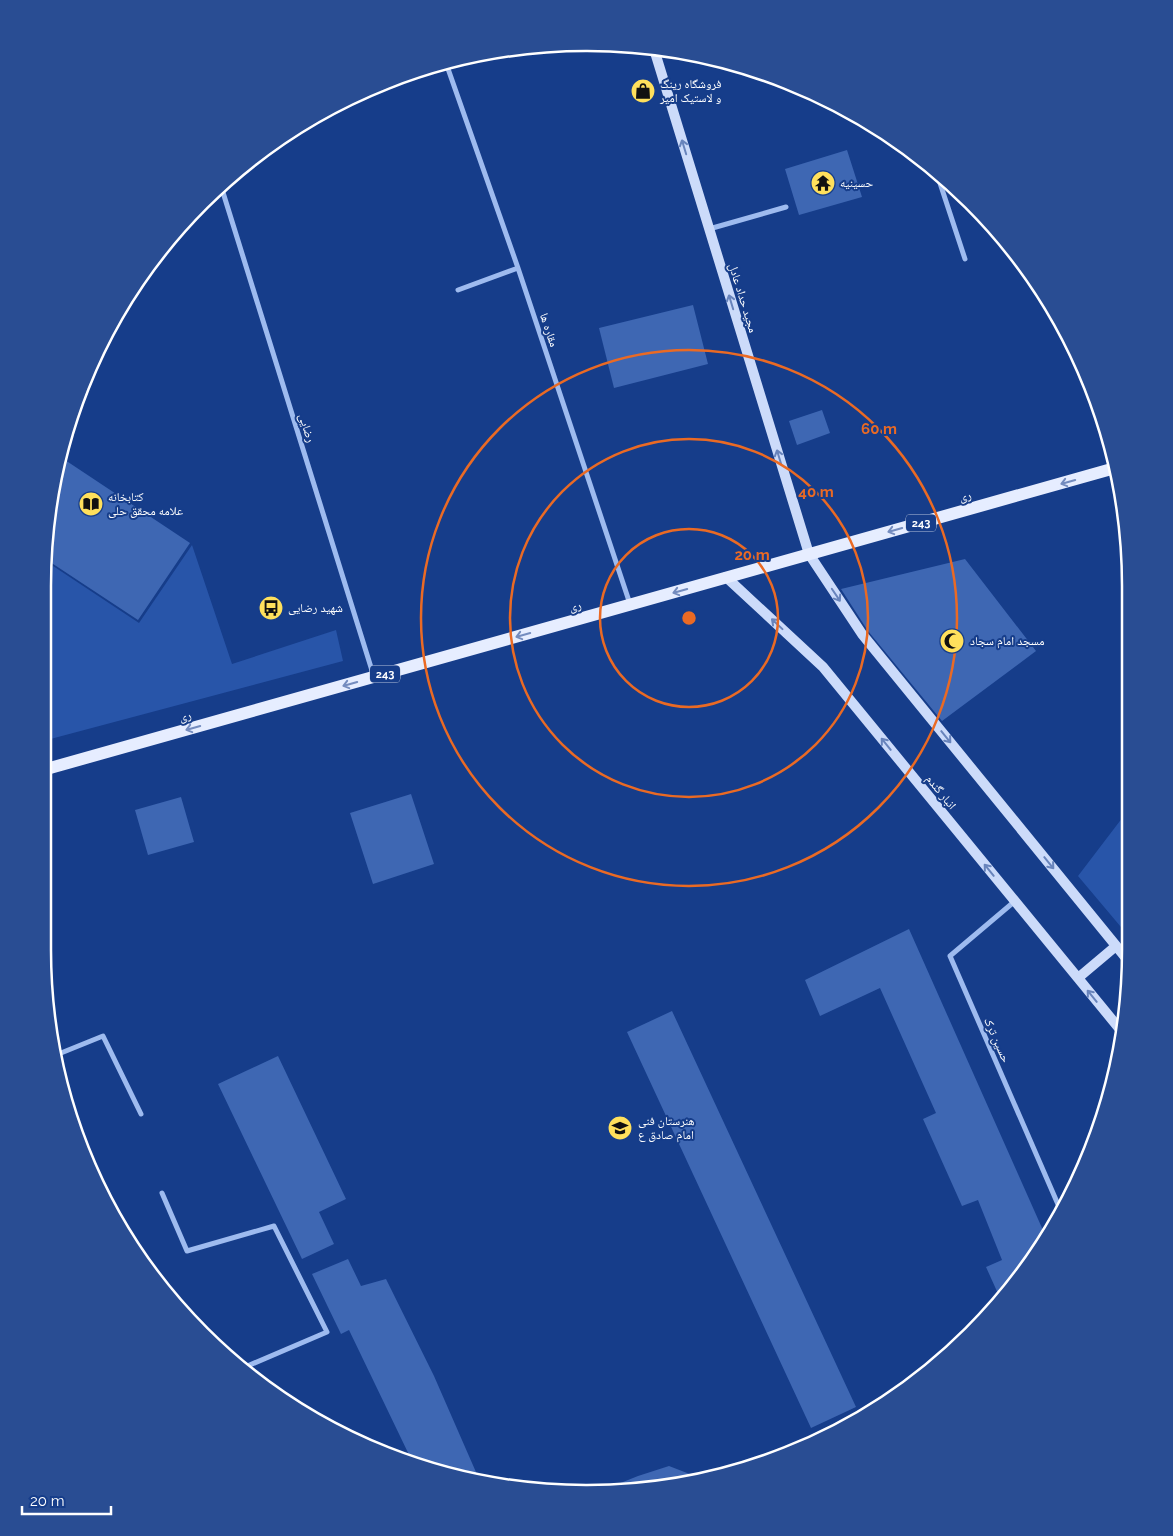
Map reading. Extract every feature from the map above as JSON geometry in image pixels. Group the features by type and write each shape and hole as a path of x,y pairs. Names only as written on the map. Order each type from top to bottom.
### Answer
{"main road":[{"name":"ری","path":"51,768 1108,470"}],"street":[{"name":"مجید حداد عادل","path":"656,56 809,554"},
{"name":"مقاره ها","path":"448,69 518,268 630,604"},
{"path":"941,186 965,259"},
{"name":"رضایی","path":"223,194 374,677"},
{"path":"709,229 786,207"},
{"path":"458,290 518,268"},
{"path":"809,554 862,634 1122,953"},
{"name":"انبار گندم","path":"726,578 822,667 1116,1025"},
{"name":"حسین ترک","path":"1014,902 950,956 1058,1203"},
{"path":"1078,978 1116,946"},
{"path":"62,1053 103,1036 141,1114"},
{"path":"162,1193 187,1251 274,1226 327,1332 251,1366"}],"shaded area":[{"path":"192,545 232,664 336,630 343,661 51,739 52,565 139,623"},
{"path":"1122,818 1122,928 1078,876"}],"building":[{"name":"حسینیه","path":"847,150 862,197 799,215 785,169"},
{"path":"693,305 708,364 614,388 599,328"},
{"path":"822,410 830,433 797,445 789,421"},
{"name":"کتابخانه علامه محقق حلی","path":"66,461 190,543 138,620 52,563 56,517"},
{"name":"مسجد امام سجاد","path":"965,559 1036,651 942,721 868,631 841,589"},
{"path":"411,794 434,864 373,884 350,813"},
{"path":"181,797 194,842 148,855 135,810"},
{"path":"909,929 1043,1229 1032,1247 997,1292 986,1267 1002,1260 978,1200 962,1206 923,1119 936,1113 880,988 820,1016 805,980"},
{"path":"672,1011 856,1407 811,1428 627,1032"},
{"path":"278,1056 346,1199 319,1212 334,1244 302,1259 218,1084"},
{"path":"348,1259 361,1286 386,1279 434,1376 476,1473 448,1467 409,1454 349,1330 341,1334 312,1274"},
{"path":"669,1466 690,1474 618,1484"}],"place":[{"name":"فروشگاه رینگ و لاستیک امیر","path":"643,91"},
{"name":"حسینیه","path":"823,183"},
{"name":"کتابخانه علامه محقق حلی","path":"91,504"},
{"name":"شهید رضایی","path":"271,608"},
{"name":"مسجد امام سجاد","path":"952,641"},
{"name":"هنرستان فنی امام صادق ع","path":"620,1128"}]}
